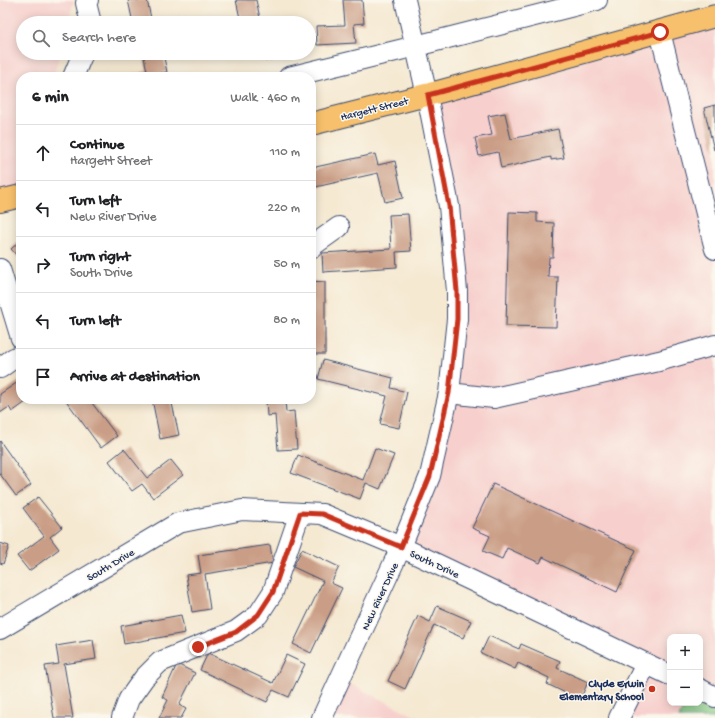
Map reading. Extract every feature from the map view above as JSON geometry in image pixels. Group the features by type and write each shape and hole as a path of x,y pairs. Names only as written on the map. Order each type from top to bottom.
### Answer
{"main road":[{"name":"Hargett Street","path":"316,123 428,95 715,16"},
{"path":"0,201 16,197"}],"street":[{"path":"88,0 86,3 89,16"},
{"name":"New River Drive","path":"322,718 401,547 430,476 449,393 457,319 457,291 449,206 428,95 405,0"},
{"path":"309,72 597,0"},
{"path":"660,32 715,249"},
{"path":"74,72 80,60"},
{"path":"316,243 339,227"},
{"path":"0,269 16,322"},
{"path":"449,393 494,398 659,361 715,345"},
{"path":"0,368 16,357"},
{"name":"South Drive","path":"0,629 178,523 242,510 322,514 401,547 667,674"},
{"path":"122,718 129,699 144,678 160,662 236,632 258,615 273,592 300,513"},
{"path":"619,718 646,664"},
{"path":"703,691 715,697"}],"shaded area":[{"path":"0,0 74,0 70,16 16,16 16,60 58,60 54,72 16,72 16,197 0,201"},
{"path":"715,18 715,697 703,691 703,634 667,634 667,706 685,706 679,718 619,718 646,664 401,547 430,476 457,319 427,95"},
{"path":"340,679 419,718 322,718"}],"green space":[{"path":"703,691 715,697 715,718 679,718 685,706 703,706"}],"building":[{"path":"128,0 147,0 150,16 131,16"},
{"path":"236,0 256,0 259,16 239,16"},
{"path":"343,0 362,0 364,23 354,24 356,43 317,45 316,26 345,25"},
{"path":"145,60 164,60 167,72 143,72 147,71"},
{"path":"715,105 715,150 714,150 704,108"},
{"path":"505,113 511,139 558,129 564,158 551,160 551,157 501,168 498,152 479,156 475,138 492,135 488,116"},
{"path":"375,154 378,165 395,161 403,198 385,202 378,173 316,187 316,167"},
{"path":"509,212 537,213 537,222 554,223 553,257 549,257 548,277 558,277 556,327 506,326"},
{"path":"408,214 411,251 396,252 397,267 323,272 322,253 391,249 389,215"},
{"path":"16,244 16,254 11,249"},
{"path":"316,281 325,282 325,354 316,354"},
{"path":"323,360 393,378 391,388 407,392 399,428 380,424 387,396 318,379"},
{"path":"16,383 16,404 23,404 12,412 9,407 0,413 0,394"},
{"path":"69,404 93,404 117,436 101,448"},
{"path":"153,404 172,404 179,435 160,439"},
{"path":"266,404 285,404 286,412 294,411 297,449 278,450 275,415 267,416"},
{"path":"0,441 31,485 16,496 0,474"},
{"path":"375,448 394,455 380,489 366,483 360,499 291,473 298,455 363,480"},
{"path":"124,449 147,478 171,460 183,475 153,498 142,484 132,491 109,461"},
{"path":"493,484 636,550 617,592 543,557 540,563 507,548 502,559 483,551 490,536 472,528"},
{"path":"38,497 62,527 50,537 59,549 29,571 17,556 44,536 23,508"},
{"path":"0,543 9,546 3,564 0,563"},
{"path":"270,545 273,563 205,574 210,609 192,612 186,575 201,573 198,555"},
{"path":"302,549 339,567 331,583 342,588 311,653 293,644 323,581 293,567"},
{"path":"437,606 471,621 463,638 434,625 405,689 388,681 418,616 430,622"},
{"path":"181,615 185,633 124,644 121,626"},
{"path":"489,636 519,649 521,644 560,661 557,668 588,682 580,700 547,684 549,678 518,663 515,669 481,653"},
{"path":"93,640 96,659 64,664 73,718 54,718 45,666 59,664 56,646"},
{"path":"208,653 273,683 286,655 305,664 289,697 273,690 267,702 200,670"},
{"path":"177,664 195,673 179,705 186,709 181,718 159,718 168,700 162,697"}],"place":[{"name":"Clyde Erwin Elementary School","path":"652,689"}],"route":[{"path":"198,647 236,632 258,615 273,592 300,513 322,514 401,547 430,476 449,393 457,319 457,291 449,206 428,95 660,32"}]}
